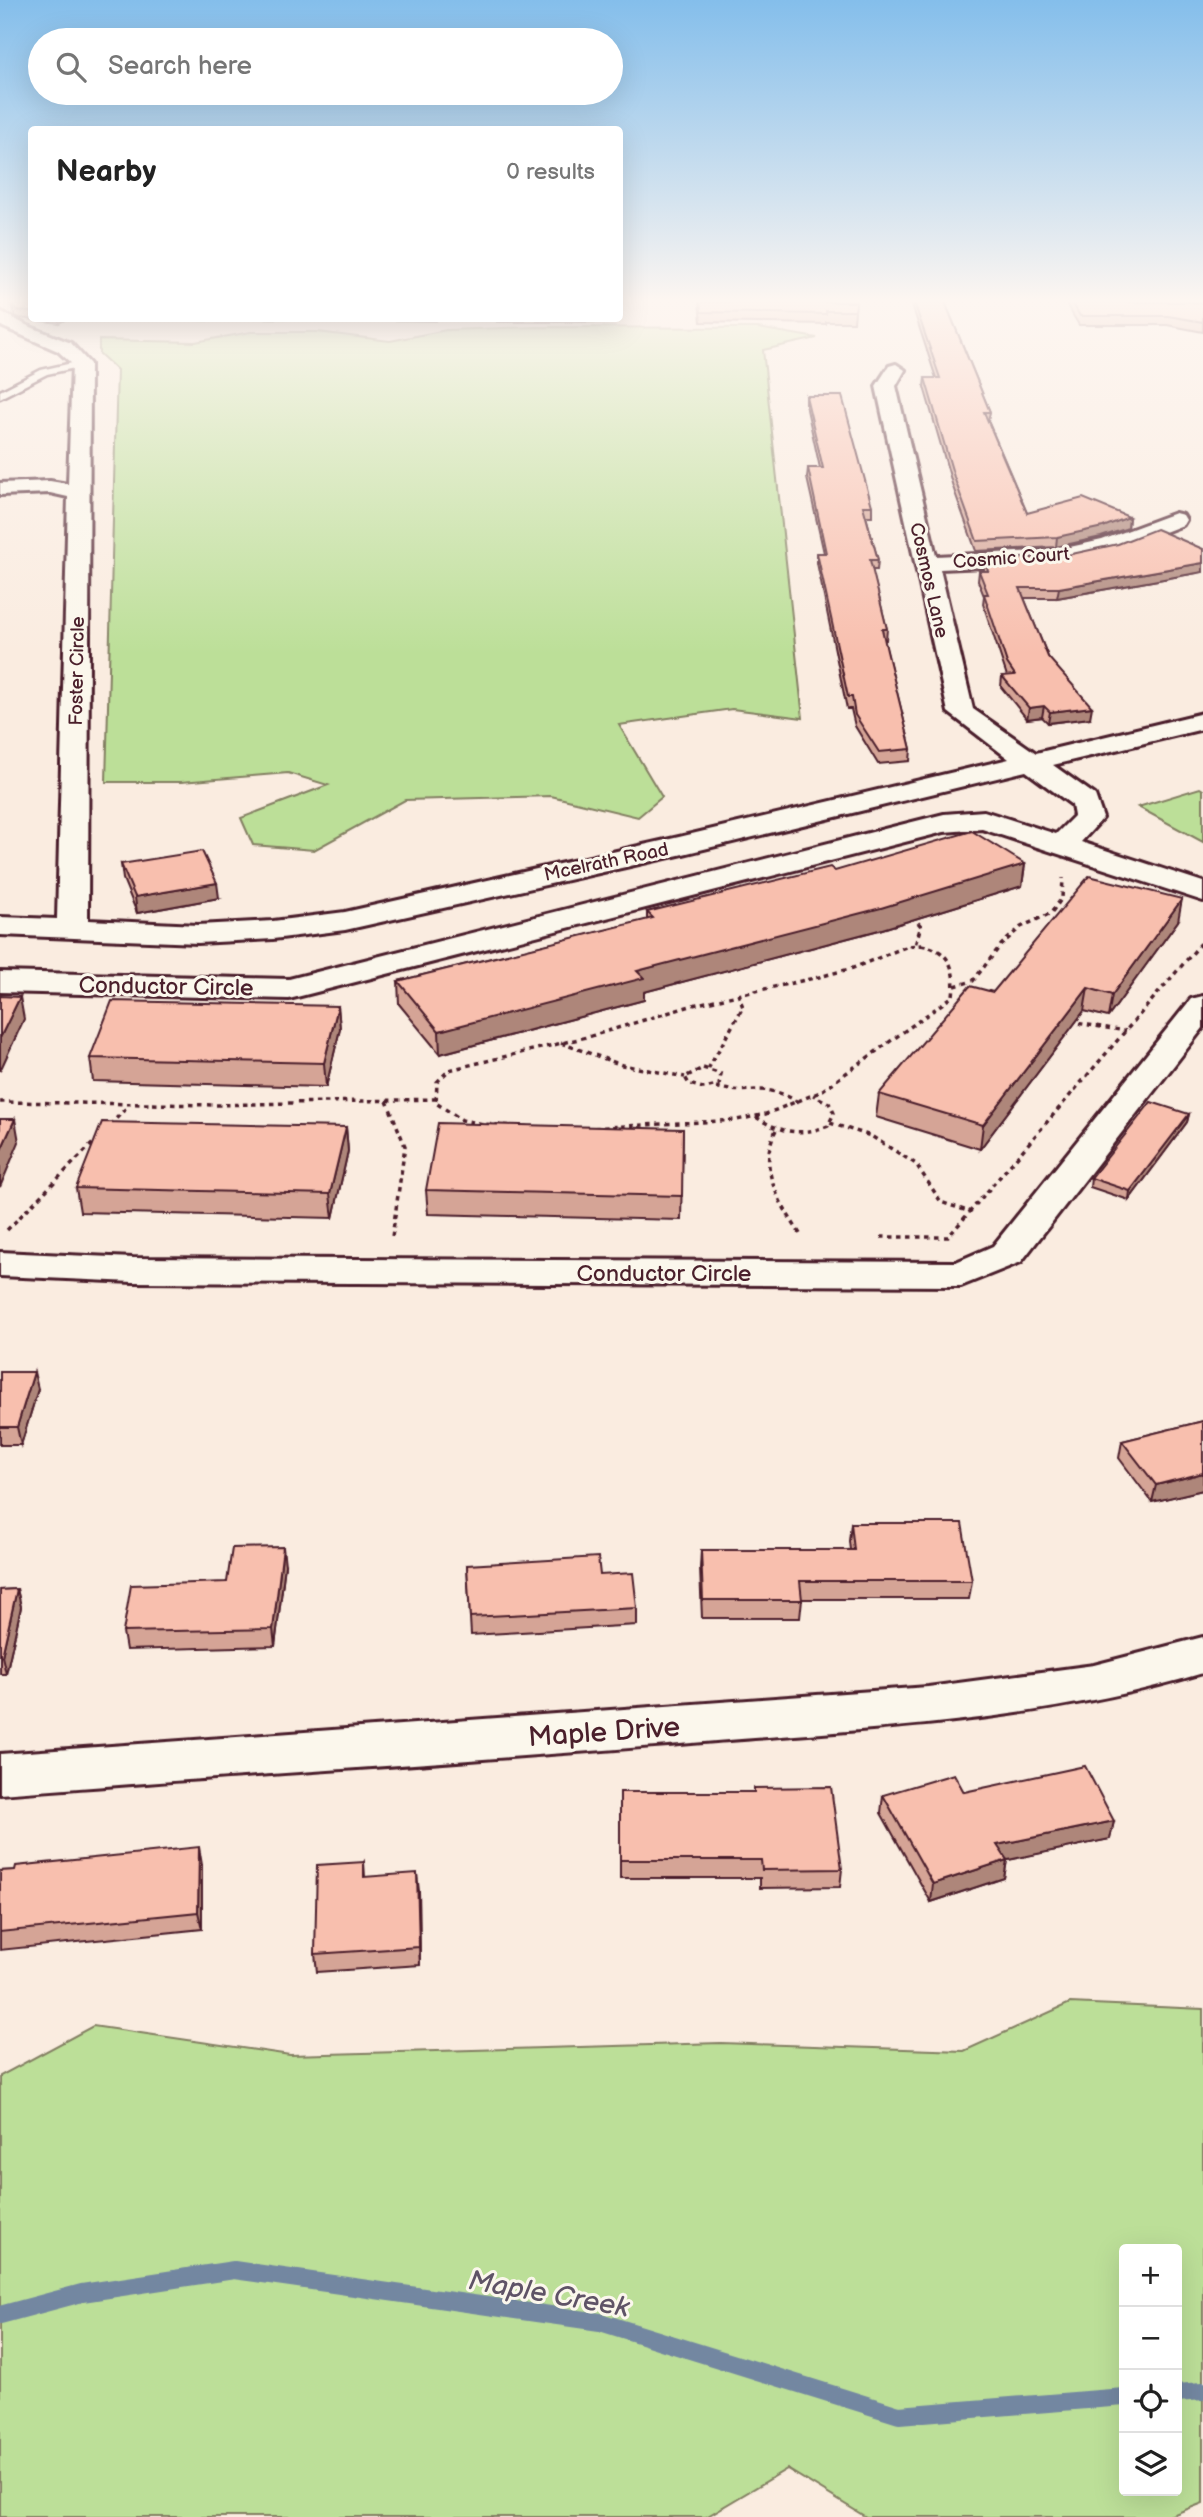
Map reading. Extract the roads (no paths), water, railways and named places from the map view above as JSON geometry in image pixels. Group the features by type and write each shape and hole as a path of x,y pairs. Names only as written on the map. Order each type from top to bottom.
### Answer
{"street":[{"name":"Foster Circle","path":"72,928 80,419"},
{"name":"Cosmos Lane","path":"894,419 961,712 1026,761"},
{"path":"0,489 50,487 79,493"},
{"name":"Cosmic Court","path":"926,563 1056,557 1108,546 1175,520"},
{"name":"Mcelrath Road","path":"0,926 198,933 272,930 345,921 526,878 679,846 1026,761 1203,721"},
{"path":"1026,761 1085,801 1089,818 1063,858"},
{"name":"Conductor Circle","path":"0,982 289,989 944,823 984,820 1063,858 1203,892"},
{"name":"Conductor Circle","path":"3,1247 133,1270 961,1274 1007,1254 1203,1006"},
{"name":"Maple Drive","path":"0,1774 635,1730 1020,1698 1104,1683 1203,1655"}],"waterway":[{"name":"Maple Creek","path":"0,2315 82,2293 234,2270 600,2322 899,2415 1119,2397"},
{"name":"Maple Creek","path":"1182,2393 1203,2391"}]}
